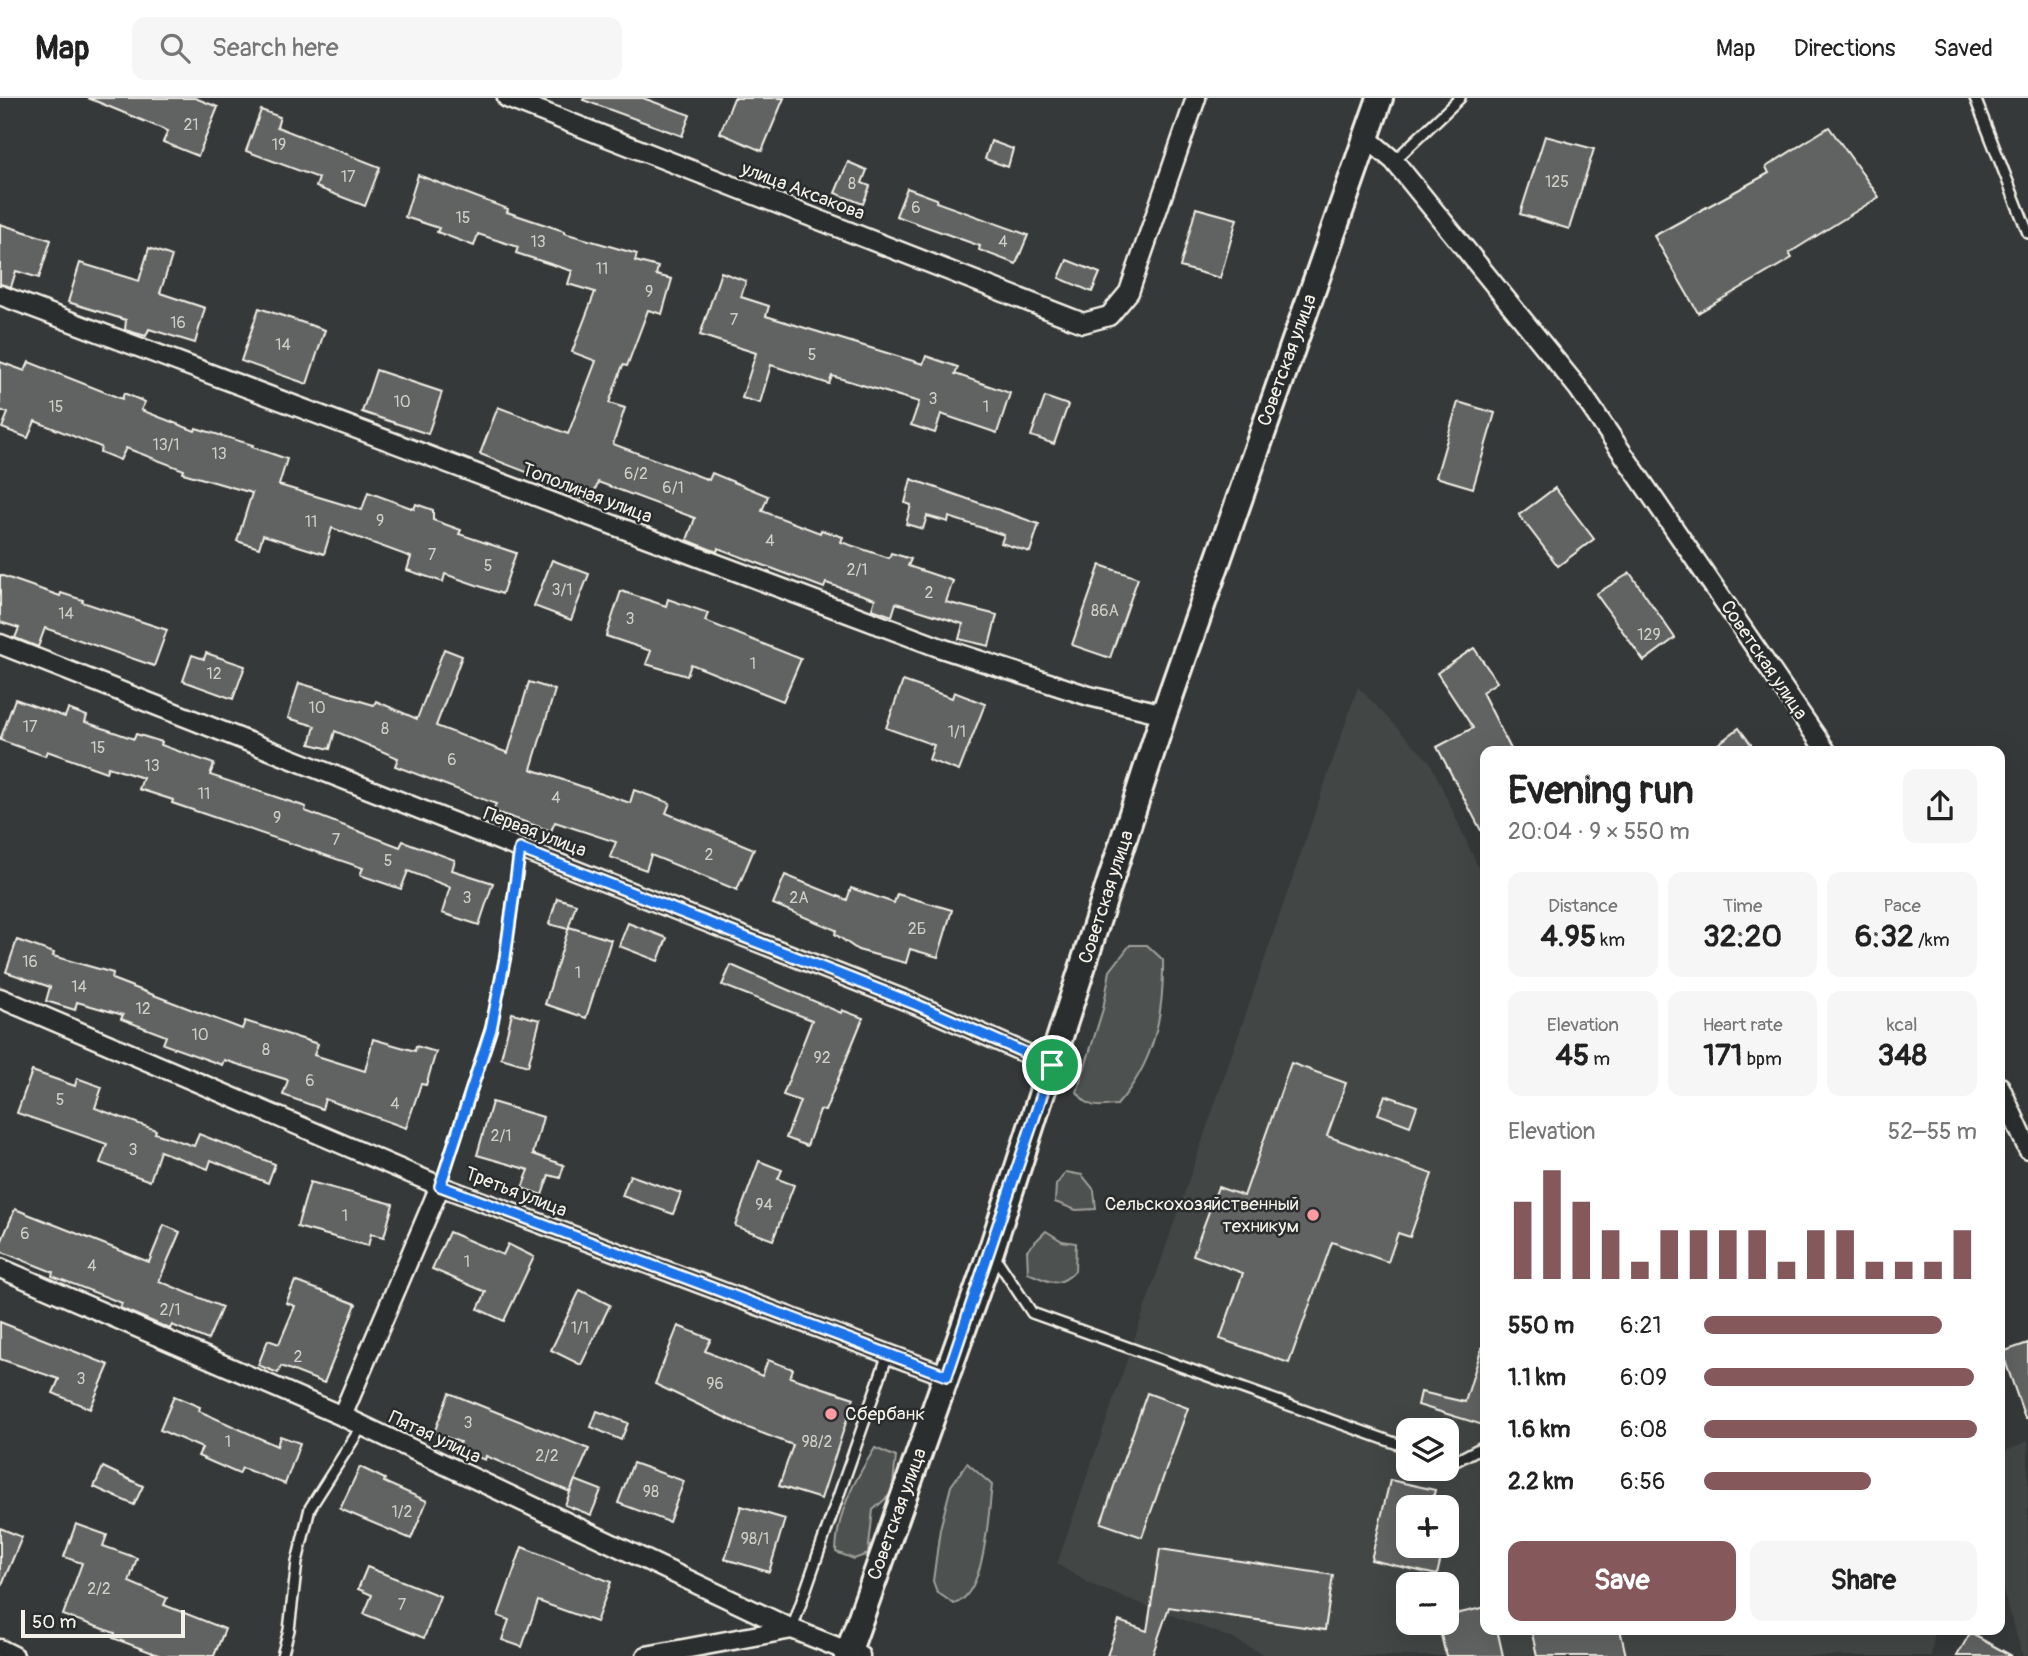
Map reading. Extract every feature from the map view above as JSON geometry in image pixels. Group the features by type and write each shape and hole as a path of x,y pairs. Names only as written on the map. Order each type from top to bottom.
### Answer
{"main road":[{"name":"Советская улица","path":"852,1655 991,1251 1164,714 1272,400 1368,139 1374,100"}],"street":[{"name":"улица Аксакова","path":"507,98 1083,323 1109,316 1129,292 1196,98"},
{"name":"Советская улица","path":"1368,139 1394,161 1578,388 1823,746"},
{"name":"Тополиная улица","path":"0,295 941,648 1089,696 1164,714"},
{"name":"Первая улица","path":"0,644 915,1004 1052,1065"},
{"name":"Третья улица","path":"0,998 440,1186 947,1376"},
{"path":"2005,1098 2028,1149"},
{"path":"342,1416 440,1186"},
{"name":"Пятая улица","path":"0,1268 342,1416 852,1655"},
{"path":"646,1656 792,1629"},
{"path":"0,1649 14,1656"}],"lane":[{"path":"1394,161 1460,98"},
{"path":"1975,98 2028,233"},
{"path":"440,1186 491,1029 505,958 520,849"},
{"path":"991,1251 1032,1314 1396,1443"},
{"path":"792,1629 888,1354"},
{"path":"282,1656 289,1630 296,1562 310,1507 362,1426"},
{"path":"1459,1459 1480,1448"}],"shaded area":[{"path":"1358,687 1430,762 1480,871 1480,1635 1934,1635 1931,1656 1266,1656 1234,1639 1092,1585 1057,1564"},
{"path":"1130,945 1147,945 1163,960 1159,1019 1148,1055 1130,1089 1117,1105 1094,1106 1077,1092 1103,1009 1110,971"},
{"path":"1066,1172 1082,1175 1094,1190 1096,1209 1076,1210 1055,1202 1056,1185"},
{"path":"1046,1231 1062,1241 1076,1243 1075,1271 1058,1282 1047,1281 1028,1273 1027,1250"},
{"path":"2028,1441 2028,1656 2023,1656 2005,1598 2005,1451"},
{"path":"875,1448 896,1457 892,1493 873,1510 868,1554 854,1559 836,1552 837,1537 843,1510"},
{"path":"967,1463 992,1485 987,1533 979,1570 965,1597 954,1604 937,1592 933,1581 940,1529 951,1486"}],"building":[{"path":"88,98 195,98 218,107 198,156 163,142 168,131"},
{"path":"643,98 690,115 682,136 583,100"},
{"path":"734,98 784,98 762,151 720,133"},
{"path":"261,110 280,117 277,127 380,167 365,206 316,187 319,178 246,151"},
{"path":"1829,127 1879,197 1789,253 1792,258 1698,313 1654,236 1769,173 1766,167"},
{"path":"1545,136 1594,149 1569,229 1520,214"},
{"path":"991,141 1013,149 1008,167 985,159"},
{"path":"848,162 867,170 862,183 870,186 863,204 835,193"},
{"path":"418,175 564,233 637,254 635,261 658,267 656,275 672,279 662,314 648,310 627,366 623,365 609,403 625,408 613,444 709,480 712,473 768,496 762,511 820,533 821,530 843,537 841,542 889,558 891,553 911,559 908,566 953,581 946,602 997,615 989,646 959,639 963,624 896,603 892,616 872,609 875,599 826,583 824,588 718,548 717,552 687,540 695,518 598,482 591,502 571,495 573,490 480,454 498,407 568,434 596,361 572,352 595,292 568,284 572,271 516,253 518,247 478,234 474,246 437,232 439,228 405,217"},
{"path":"907,188 937,199 936,202 1028,235 1016,264 979,250 980,246 896,216"},
{"path":"1196,208 1237,219 1220,278 1180,267"},
{"path":"0,224 51,240 39,278 16,271 11,287 0,284"},
{"path":"149,248 172,256 160,293 205,308 195,343 149,329 146,336 125,330 126,320 68,302 80,263 139,281"},
{"path":"1067,260 1100,273 1092,292 1059,278"},
{"path":"721,272 746,281 741,297 769,306 766,316 923,364 926,356 958,367 955,374 1010,393 997,433 941,414 935,433 911,425 919,402 832,376 829,384 771,365 760,403 742,398 756,353 700,335"},
{"path":"259,308 325,330 307,384 241,361"},
{"path":"0,362 25,371 29,362 122,399 124,393 145,402 141,410 195,431 196,428 253,445 252,447 287,459 279,485 362,510 368,492 414,509 416,504 433,510 433,520 461,530 459,534 516,553 502,594 445,574 443,582 407,570 411,557 332,528 324,554 263,535 259,548 237,541 252,493 183,473 184,470 126,448 120,460 100,452 101,447 35,421 28,438 2,428 8,413 0,410"},
{"path":"376,370 442,392 428,434 362,412"},
{"path":"1045,397 1068,405 1054,444 1031,436"},
{"path":"1458,402 1495,413 1473,488 1436,477"},
{"path":"911,479 1039,524 1030,552 1001,543 1004,535 949,517 948,522 927,516 923,529 906,524 911,505 905,503"},
{"path":"1555,488 1594,539 1558,566 1519,515"},
{"path":"552,560 589,574 571,620 534,606"},
{"path":"1100,565 1138,578 1110,658 1072,645"},
{"path":"1630,573 1675,638 1644,661 1596,594"},
{"path":"0,575 60,596 61,593 83,600 82,602 167,630 154,666 45,628 38,647 15,638 19,628 0,622"},
{"path":"621,591 666,606 668,599 708,613 705,621 801,659 783,701 691,664 687,676 646,664 651,651 606,636"},
{"path":"1474,648 1497,682 1482,692 1509,746 1480,746 1480,829 1437,747 1473,728 1437,673"},
{"path":"444,649 462,656 436,726 508,753 529,682 555,690 531,769 630,803 634,790 670,803 666,813 754,849 737,890 651,855 646,870 610,857 616,842 555,822 551,831 493,811 496,804 395,766 398,758 335,731 330,749 310,744 315,726 288,718 299,683 374,705 376,701 417,719"},
{"path":"206,653 245,666 233,699 183,681 192,655 204,659"},
{"path":"903,681 952,698 954,692 985,704 959,771 929,760 934,745 886,728"},
{"path":"15,699 65,717 68,709 87,716 85,722 134,739 136,734 162,742 161,745 214,764 210,775 306,807 305,811 400,847 403,841 455,860 452,870 493,883 479,925 442,913 450,887 408,871 401,889 360,875 363,868 172,803 173,800 139,789 143,778 108,767 106,772 47,751 45,756 0,740"},
{"path":"1739,728 1752,746 1716,746"},
{"path":"785,875 847,900 851,888 894,903 897,894 952,910 938,957 910,949 906,963 858,950 835,934 836,930 773,904"},
{"path":"557,898 576,904 568,929 549,924"},
{"path":"628,923 667,938 658,961 619,946"},
{"path":"569,927 611,940 586,1018 545,1004"},
{"path":"17,940 54,953 53,956 113,973 112,979 242,1029 245,1021 318,1044 314,1055 365,1071 373,1039 415,1051 416,1046 436,1052 426,1085 421,1084 406,1128 325,1099 322,1109 283,1095 288,1080 224,1060 222,1065 163,1044 166,1036 121,1019 123,1015 77,1002 75,1010 46,1001 50,987 6,972"},
{"path":"731,965 841,1013 842,1010 863,1018 825,1111 820,1110 807,1146 786,1138 800,1101 783,1095 812,1020 722,985"},
{"path":"512,1013 540,1020 528,1066 501,1058"},
{"name":"Сельскохозяйственный техникум","path":"1291,1063 1346,1083 1327,1136 1432,1174 1410,1237 1398,1233 1388,1262 1332,1242 1289,1363 1220,1339 1243,1273 1193,1255 1218,1187 1244,1196"},
{"path":"32,1071 75,1086 77,1078 102,1087 95,1108 156,1130 155,1133 194,1146 199,1134 275,1164 268,1183 211,1160 208,1169 160,1151 150,1181 100,1163 107,1144 17,1113"},
{"path":"1385,1095 1417,1106 1410,1126 1378,1114"},
{"path":"492,1102 543,1117 533,1154 564,1165 560,1178 549,1175 542,1195 522,1188 529,1170 477,1155"},
{"path":"759,1161 782,1170 778,1179 794,1185 773,1240 735,1226"},
{"path":"630,1175 681,1193 673,1214 622,1196"},
{"path":"310,1182 393,1204 384,1237 371,1234 368,1246 297,1227"},
{"path":"15,1209 149,1262 164,1225 180,1232 159,1281 222,1307 208,1340 172,1325 170,1329 120,1308 122,1303 52,1276 53,1272 0,1251"},
{"path":"449,1232 503,1255 508,1244 534,1257 504,1321 478,1309 486,1292 432,1269"},
{"path":"295,1281 356,1304 324,1383 281,1366 278,1373 258,1365 268,1340 279,1344 295,1306 286,1303"},
{"path":"580,1290 610,1305 581,1365 551,1350"},
{"path":"0,1322 109,1365 90,1409 53,1393 59,1379 0,1359"},
{"path":"678,1326 711,1339 705,1351 762,1376 768,1360 793,1369 790,1377 854,1398 821,1499 779,1486 793,1445 743,1426 655,1384"},
{"path":"2028,1343 2028,1418 2025,1418 2005,1361 2005,1351"},
{"path":"1480,1353 1480,1424 1418,1405 1421,1392 1465,1402"},
{"path":"449,1393 589,1449 570,1492 486,1456 485,1460 457,1449 460,1442 434,1433"},
{"path":"1147,1393 1188,1408 1142,1537 1101,1523"},
{"path":"174,1396 200,1407 199,1411 277,1446 280,1436 300,1443 285,1484 242,1468 239,1474 198,1456 202,1448 160,1430"},
{"path":"597,1411 628,1423 621,1440 591,1427"},
{"path":"633,1463 684,1481 669,1522 618,1503"},
{"path":"103,1467 143,1486 134,1505 94,1487"},
{"path":"360,1467 385,1479 384,1482 427,1501 411,1539 340,1509"},
{"path":"575,1480 601,1490 591,1515 565,1505"},
{"path":"1390,1480 1435,1490 1434,1495 1396,1495 1396,1558 1441,1558 1438,1572 1424,1572 1371,1560"},
{"path":"741,1506 785,1519 769,1572 725,1559"},
{"path":"76,1524 107,1535 103,1546 137,1558 129,1582 167,1598 164,1605 225,1629 214,1656 161,1656 113,1638 115,1633 63,1615 82,1563 64,1557"},
{"path":"0,1528 22,1537 0,1589"},
{"path":"522,1547 611,1582 596,1622 538,1601 522,1647 502,1640 509,1620 498,1616"},
{"path":"1160,1549 1333,1575 1325,1630 1169,1607 1152,1656 1107,1656 1119,1621 1147,1631"},
{"path":"367,1567 440,1596 424,1638 364,1614 372,1595 358,1589"},
{"path":"1480,1608 1480,1635 1498,1635 1503,1656 1446,1656 1441,1635 1459,1635 1459,1613"},
{"path":"1532,1635 1621,1635 1626,1656 1537,1656"},
{"path":"1969,1635 1974,1635 2012,1656 1957,1656"}],"place":[{"name":"Сельскохозяйственный техникум","path":"1313,1215"},
{"name":"Сбербанк","path":"831,1414"}],"route":[{"path":"520,849 915,1004 1052,1065 947,1376 440,1186 491,1029 505,958 520,849"}]}
